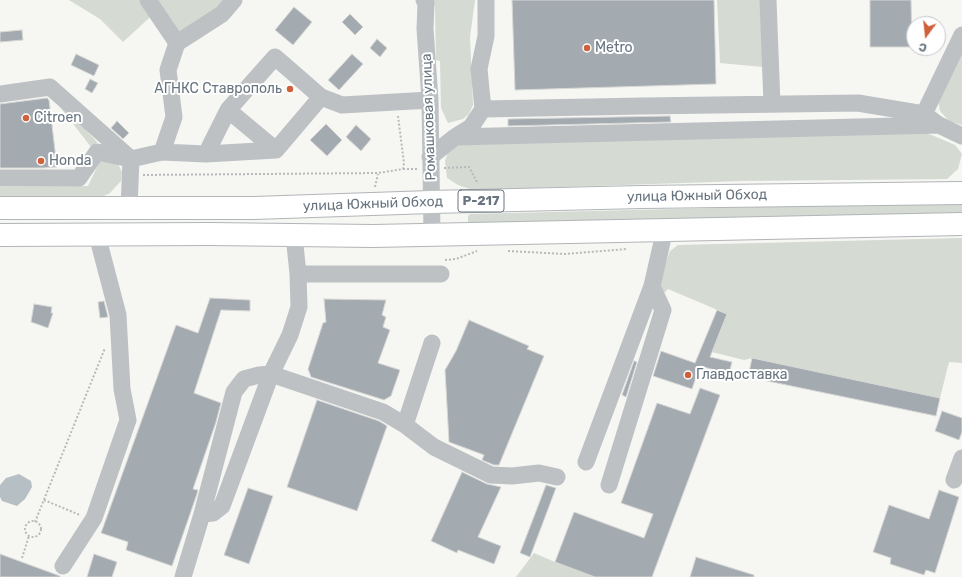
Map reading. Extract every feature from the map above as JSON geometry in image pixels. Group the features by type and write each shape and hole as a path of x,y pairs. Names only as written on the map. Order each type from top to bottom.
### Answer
{"main road":[{"name":"улица Южный Обход","path":"0,208 254,208 658,197 962,193"},
{"name":"улица Южный Обход","path":"0,235 294,234 373,236 962,224"}],"street":[{"path":"148,0 177,43"},
{"path":"162,152 174,117 168,70 177,43 222,14 234,0"},
{"name":"Ромашковая улица","path":"424,0 426,3 430,100 432,234"},
{"path":"430,157 455,137 471,127 483,110 479,69 486,36 486,0"},
{"path":"768,0 772,104"},
{"path":"924,114 962,35"},
{"path":"206,154 228,110 275,57 321,97 342,104 430,100"},
{"path":"0,94 50,87 130,167 129,208"},
{"path":"0,178 79,178 97,152 130,167 162,152 206,154 276,150 321,97"},
{"path":"483,110 772,104 858,104 924,114 939,125 962,136"},
{"path":"228,110 276,150"},
{"path":"455,137 939,125"},
{"path":"586,462 652,286 665,229"},
{"path":"202,514 214,513 222,506 271,374 290,335 299,307 298,274 294,234"},
{"path":"63,566 92,520 128,420 122,389 118,315 97,235"},
{"path":"298,274 441,274"},
{"path":"609,485 663,310 652,286"},
{"path":"405,425 432,343"},
{"path":"182,577 202,514 234,392 244,379 259,375 271,374 383,412 405,425 434,447 491,475 512,476 539,473 557,477"},
{"path":"954,480 962,458"}],"path":[{"path":"130,167 378,173 403,169 404,163 398,115"},
{"path":"35,522 106,344"},
{"path":"44,500 92,520"},
{"path":"35,522 40,526 40,532 36,537 29,536 25,532 26,525 35,522"},
{"path":"22,558 29,536"}],"shaded area":[{"path":"69,0 229,0 176,34 159,9 123,42 100,19"},
{"path":"433,0 475,0 470,37 473,105 469,114 463,119 448,123 441,108 440,61 436,60 435,7"},
{"path":"717,0 761,0 763,67 720,63"},
{"path":"962,46 962,125 949,121 940,111 938,100"},
{"path":"51,92 97,142 96,145 91,147 50,94"},
{"path":"915,129 955,145 962,154 958,169 947,179 742,181 473,190 458,185 447,178 445,161 449,149 465,140"},
{"path":"100,161 118,164 122,172 121,181 110,193 104,196 97,198 0,198 0,187 88,186"},
{"path":"962,202 962,214 470,224 468,222 468,216 470,214"},
{"path":"962,238 962,363 949,362 940,398 752,358 744,360 712,352 727,314 668,289 664,293 659,280 670,251 678,245"},
{"path":"19,474 31,481 32,487 25,499 17,506 2,501 0,497 0,485 6,478"},
{"path":"534,553 555,562 595,577 516,577"}],"building":[{"path":"512,0 714,0 716,84 515,90"},
{"path":"870,0 911,0 911,16 906,16 906,47 870,47"},
{"path":"294,7 312,22 293,45 275,30"},
{"path":"350,14 363,27 355,35 342,22"},
{"path":"22,30 23,40 0,42 0,32"},
{"path":"377,39 387,48 380,57 370,48"},
{"path":"76,54 99,65 94,76 71,65"},
{"path":"352,54 363,64 339,90 328,80"},
{"path":"90,79 98,83 92,93 85,89"},
{"path":"47,98 49,100 57,167 0,168 0,104"},
{"path":"670,116 671,122 508,126 508,119"},
{"path":"117,121 129,133 123,139 111,128"},
{"path":"326,124 342,140 327,156 310,140"},
{"path":"356,125 371,139 361,151 346,137"},
{"path":"210,298 250,300 250,311 221,310 194,393 221,403 193,489 198,490 197,494 172,566 126,550 128,542 101,533 176,325 198,333"},
{"path":"324,299 386,300 382,315 386,317 383,327 390,330 378,363 400,370 391,396 384,400 311,377 308,369 323,323 326,322"},
{"path":"104,301 108,317 100,318 98,302"},
{"path":"34,304 52,307 51,313 53,313 48,328 31,322"},
{"path":"717,310 727,314 710,357 732,362 729,374 700,366 692,389 653,376 661,351 695,363"},
{"path":"469,320 529,346 527,349 544,356 499,465 494,465 482,460 484,455 449,442 445,370 456,351"},
{"path":"752,358 940,398 936,416 748,377"},
{"path":"634,361 637,362 626,397 622,395"},
{"path":"700,388 720,395 652,577 595,577 555,562 574,512 644,538 653,514 621,503 657,403 690,414"},
{"path":"317,400 379,421 387,426 357,511 287,487"},
{"path":"942,411 962,418 962,432 959,440 935,431"},
{"path":"462,472 487,484 501,487 478,537 501,546 494,564 458,550 457,553 431,541"},
{"path":"546,485 556,488 530,557 520,553"},
{"path":"248,488 273,496 249,564 224,555"},
{"path":"939,490 959,497 935,573 926,570 924,575 890,564 891,558 873,552 889,505 929,519"},
{"path":"0,554 60,576 60,577 0,577"},
{"path":"94,554 117,562 112,577 87,577"},
{"path":"696,557 754,575 754,577 690,577"}],"place":[{"name":"Metro","path":"587,48"},
{"name":"АГНКС Ставрополь","path":"290,89"},
{"name":"Citroen","path":"26,118"},
{"name":"Honda","path":"41,161"},
{"name":"Главдоставка","path":"688,375"}]}
